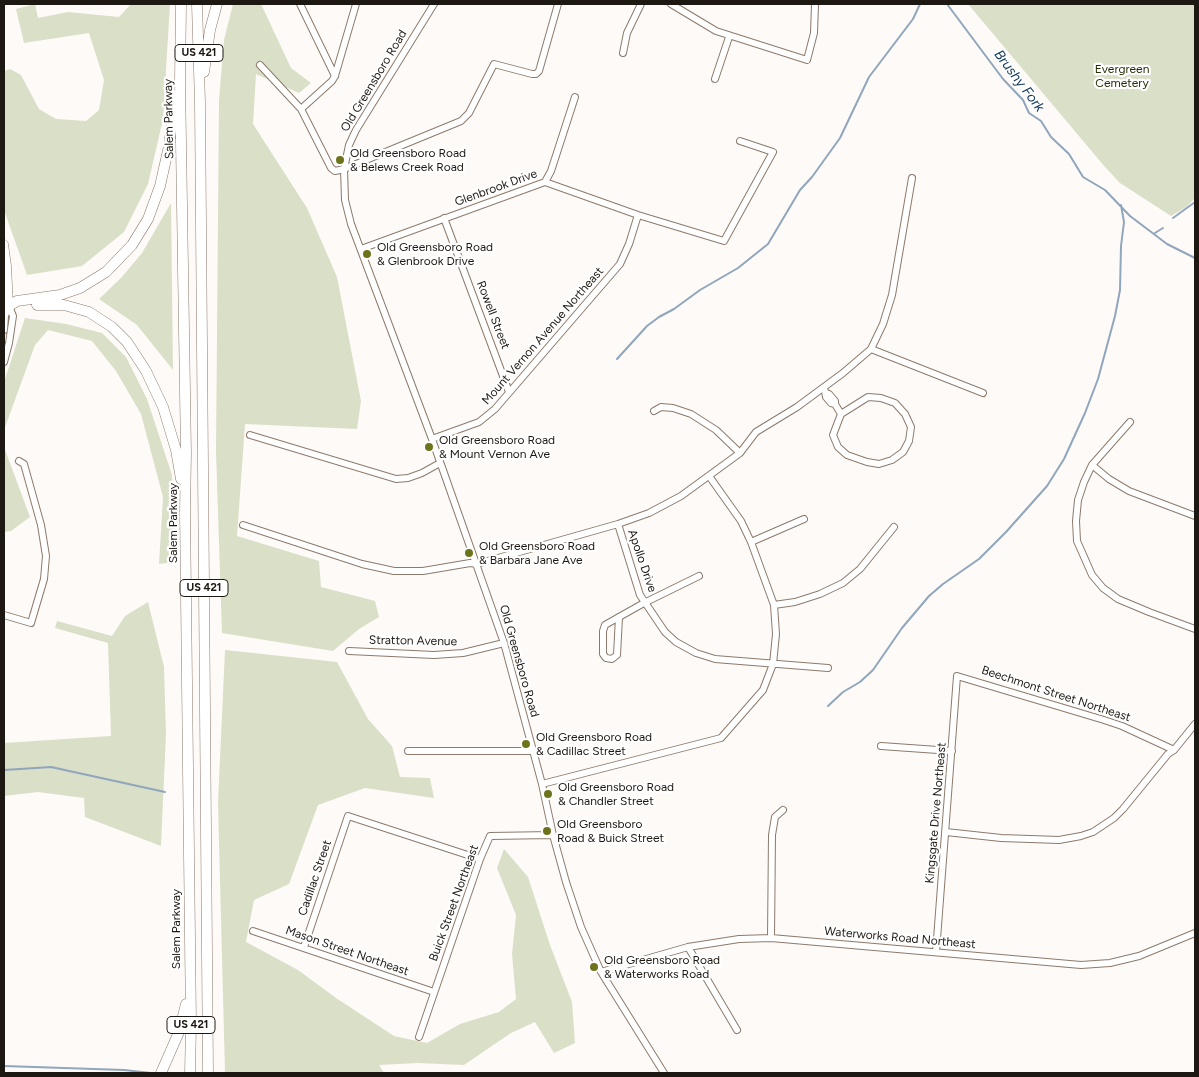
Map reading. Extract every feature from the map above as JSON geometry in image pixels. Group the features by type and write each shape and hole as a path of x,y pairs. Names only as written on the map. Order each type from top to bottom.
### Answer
{"highway":[{"name":"Salem Parkway","path":"181,4 190,1073"},
{"name":"US 421","path":"197,4 200,103 208,1073"},
{"path":"200,103 207,48 217,4"},
{"path":"9,306 17,302 60,295 90,283 113,265 138,237 156,198 167,159 173,120 180,39"},
{"path":"9,306 55,304 80,309 105,321 127,342 152,382 168,421 179,466 185,511"},
{"path":"161,1073 182,1023 189,976"}],"main road":[{"path":"4,244 9,306"}],"street":[{"path":"300,4 335,76"},
{"path":"301,109 335,76 356,4"},
{"name":"Old Greensboro Road","path":"434,4 356,130 350,144 344,169 345,202 351,224 432,439 504,643 542,784 553,835 581,927 602,972 664,1073"},
{"path":"260,65 301,109 330,168 336,171 461,121 469,113 494,64 532,74 539,71 558,4"},
{"path":"623,53 627,33 641,4"},
{"path":"671,4 729,37 807,60 814,33 815,4"},
{"path":"715,79 729,37"},
{"path":"545,182 552,171 575,97"},
{"name":"Glenbrook Drive","path":"361,249 545,182 638,215 724,241 773,152 740,141"},
{"path":"243,525 362,564 394,571 423,571 470,563 477,564 618,524 649,513 681,496 740,453 756,432 824,390 870,349 883,324 892,295 912,178"},
{"name":"Mount Vernon Avenue Northeast","path":"432,439 479,422 495,409 620,264 630,244 638,215"},
{"name":"Rowell Street","path":"444,218 509,392"},
{"path":"4,330 5,316 9,306"},
{"path":"4,362 13,316 9,306"},
{"path":"870,349 983,393"},
{"path":"824,390 835,400 835,404 841,414"},
{"path":"868,397 881,398 895,403 905,414 911,427 909,441 903,452 898,456 879,464 847,455 838,447 833,435 841,414 868,397"},
{"path":"654,412 661,407 673,408 690,414 716,430 740,453"},
{"path":"1130,422 1092,465 1078,500 1077,541 1092,575 1103,588 1118,599 1195,629"},
{"path":"250,435 396,479 408,478 422,473 440,463"},
{"path":"4,615 32,623 44,579 46,556 41,525 24,464 19,461"},
{"path":"1092,465 1109,479 1129,491 1195,516"},
{"path":"542,784 721,738 762,690 773,664 776,634 774,606 751,542 741,521 709,476"},
{"path":"751,542 804,519"},
{"name":"Apollo Drive","path":"618,524 640,595 670,637 684,648 715,659 828,668"},
{"path":"774,606 820,594 843,583 860,569 894,527"},
{"path":"618,617 617,655 612,659 606,658 603,654 603,631 605,626 618,617 644,602 699,576"},
{"name":"Stratton Avenue","path":"349,652 463,653 504,643"},
{"name":"Beechmont Street Northeast","path":"957,676 1113,723 1174,750"},
{"name":"Kingsgate Drive Northeast","path":"936,952 957,676"},
{"path":"946,832 1059,840 1093,832 1114,818 1195,724"},
{"path":"881,746 952,752"},
{"path":"408,751 532,751"},
{"path":"771,938 772,835 775,817 783,810"},
{"name":"Cadillac Street","path":"304,947 348,816 480,859"},
{"name":"Buick Street Northeast","path":"419,1036 480,859 490,836 553,835"},
{"name":"Mason Street Northeast","path":"253,931 434,992"},
{"name":"Waterworks Road Northeast","path":"602,972 688,947 739,939 771,938 1081,964 1110,963 1139,956 1195,934"},
{"path":"688,947 737,1030"}],"green space":[{"path":"35,4 38,18 68,12 119,17 131,4 170,4 163,119 148,184 124,232 82,266 27,275 4,210 4,71 10,69 21,75 39,109 56,119 86,121 99,110 104,80 89,33 24,43 16,9"},
{"path":"233,4 261,4 291,68 311,83 299,93 256,74 253,124 307,208 337,277 361,401 357,429 245,424 237,536 319,561 321,587 375,601 379,617 359,629 333,651 222,633 216,452 219,100 224,40"},
{"name":"Evergreen Cemetery","path":"968,4 1195,4 1195,198 1186,207 1171,216 1120,183"},
{"path":"171,203 173,370 137,325 99,299 121,278 142,253"},
{"path":"25,318 66,324 102,333 126,357 147,399 172,475 174,562 159,564 163,497 141,414 116,371 92,341 48,330 35,345 4,430 4,382"},
{"path":"4,447 30,517 11,531 4,532"},
{"path":"148,602 164,667 166,734 161,846 85,817 84,798 38,792 4,796 4,743 111,736 108,643 55,628 57,621 112,636 125,616"},
{"path":"225,650 337,662 368,719 392,746 400,777 430,778 434,798 365,788 318,805 289,884 254,900 246,942 298,970 336,998 394,1036 427,1043 460,1024 499,1012 516,999 512,954 516,915 497,868 504,849 528,877 550,945 572,1002 575,1043 554,1053 535,1022 511,1033 464,1065 418,1063 379,1065 384,1073 225,1073 218,803"}],"waterway":[{"path":"617,359 647,326 700,290 738,268 768,244 800,190 812,177 840,138 869,77 913,19 920,4"},
{"name":"Brushy Fork","path":"947,4 1003,79 1023,100 1029,113 1041,121 1051,137 1069,154 1083,177 1105,190 1130,216 1167,244 1195,258"},
{"path":"1173,218 1195,202"},
{"path":"828,706 843,692 860,682 873,670 902,628 929,596 979,559 1006,532 1047,486 1064,459 1098,379 1115,316 1120,290 1121,246 1124,222 1121,205"},
{"path":"1155,233 1163,228"},
{"path":"4,770 51,767 165,792"},
{"path":"4,1066 124,1070 151,1073"}],"place":[{"name":"Old Greensboro Road & Belews Creek Road","path":"340,160"},
{"name":"Old Greensboro Road & Glenbrook Drive","path":"367,254"},
{"name":"Old Greensboro Road & Mount Vernon Ave","path":"429,447"},
{"name":"Old Greensboro Road & Barbara Jane Ave","path":"469,553"},
{"name":"Old Greensboro Road & Cadillac Street","path":"526,744"},
{"name":"Old Greensboro Road & Chandler Street","path":"548,794"},
{"name":"Old Greensboro Road & Buick Street","path":"547,831"},
{"name":"Old Greensboro Road & Waterworks Road","path":"594,967"}]}
